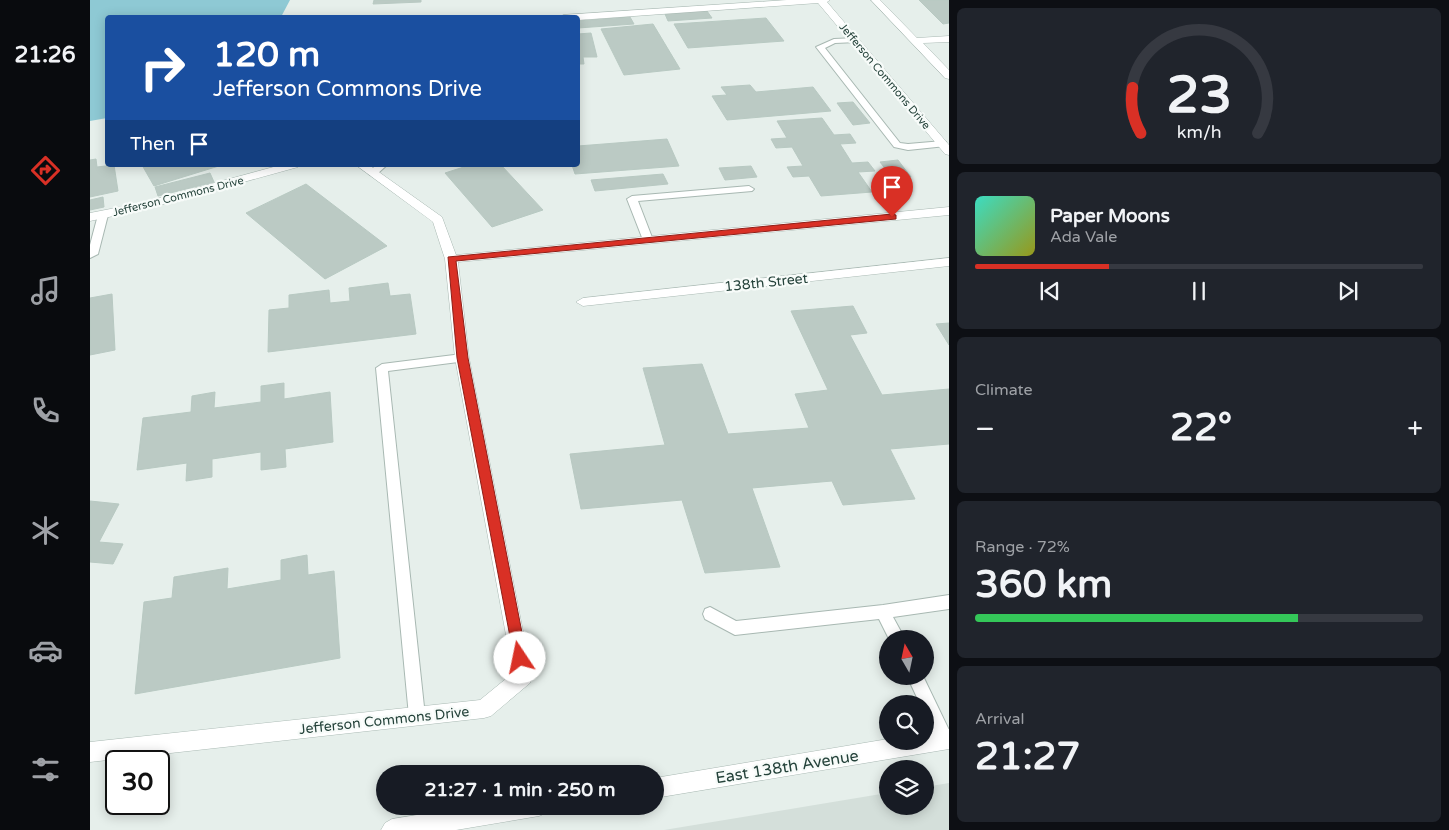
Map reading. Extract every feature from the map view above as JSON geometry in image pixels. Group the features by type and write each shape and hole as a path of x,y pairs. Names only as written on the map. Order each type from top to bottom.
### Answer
{"street":[{"name":"Jefferson Commons Drive","path":"580,17 824,0 854,40 946,148"},
{"path":"875,0 949,76"},
{"path":"917,41 949,39"},
{"name":"Jefferson Commons Drive","path":"90,217 142,206 287,167"},
{"name":"Jefferson Commons Drive","path":"90,752 484,709 523,677 462,358 451,259 438,220 377,169"},
{"path":"451,259 949,212"},
{"name":"138th Street","path":"583,302 949,262"},
{"name":"East 138th Avenue","path":"664,787 947,740"},
{"path":"392,830 484,815"}],"lane":[{"path":"854,40 834,41 820,47 897,145 946,148"},
{"path":"648,240 632,199 749,189"},
{"path":"90,255 93,254 103,215"},
{"path":"417,716 382,368 462,358"},
{"path":"710,614 735,628 884,612 949,602"},
{"path":"884,612 893,630"},
{"path":"920,685 947,740"}],"shaded area":[{"path":"949,783 949,830 664,830 879,794 879,815 934,815 934,786"}],"water":[{"path":"90,0 290,0 282,15 105,15 105,118 90,121"}],"building":[{"path":"374,0 421,0 421,2 373,4"},
{"path":"919,0 949,0 949,23 943,24"},
{"path":"707,11 712,18 668,21 665,14"},
{"path":"630,17 634,24 580,28 580,21"},
{"path":"766,18 784,41 688,48 674,24"},
{"path":"653,24 680,69 624,75 601,29"},
{"path":"591,33 597,57 583,57 584,64 580,64 580,34"},
{"path":"750,85 756,92 813,87 831,111 727,120 712,96 727,95 721,87"},
{"path":"853,102 870,123 853,125 837,103"},
{"path":"822,118 834,135 850,134 856,143 840,144 852,163 868,162 875,171 858,172 872,192 821,196 809,176 793,177 787,167 803,166 792,147 776,148 771,139 787,138 777,121"},
{"path":"667,139 679,166 575,174 573,167 580,167 580,146"},
{"path":"96,159 97,167 114,167 118,191 90,197 90,160"},
{"path":"898,160 911,177 893,179 880,162"},
{"path":"751,166 757,177 725,180 719,168"},
{"path":"143,167 216,167 154,186"},
{"path":"464,167 503,167 543,210 492,227 445,173"},
{"path":"210,173 214,182 158,196 155,187"},
{"path":"663,174 668,184 595,191 591,180"},
{"path":"306,184 387,246 325,279 246,213"},
{"path":"103,197 104,207 90,210 90,200"},
{"path":"388,283 390,296 410,294 416,334 268,352 269,310 289,308 289,295 329,290 330,303 350,301 349,288"},
{"path":"112,294 115,350 90,355 90,298"},
{"path":"853,306 867,333 850,335 882,395 949,389 949,444 890,449 915,499 843,505 832,481 752,488 780,567 705,573 682,500 581,509 570,454 665,445 643,368 702,364 728,434 809,428 795,394 828,390 791,311"},
{"path":"949,323 949,345 936,324"},
{"path":"284,383 284,399 330,392 333,442 285,449 286,467 261,470 261,452 212,459 212,477 186,481 187,463 137,470 143,418 191,412 192,396 215,392 214,408 261,402 261,386"},
{"path":"90,501 119,504 99,542 123,544 113,564 90,562"},
{"path":"307,555 308,575 334,571 340,658 135,694 144,602 172,598 174,577 228,568 227,589 281,580 281,560"}],"route":[{"path":"520,658 462,358 451,259 892,217"}]}
